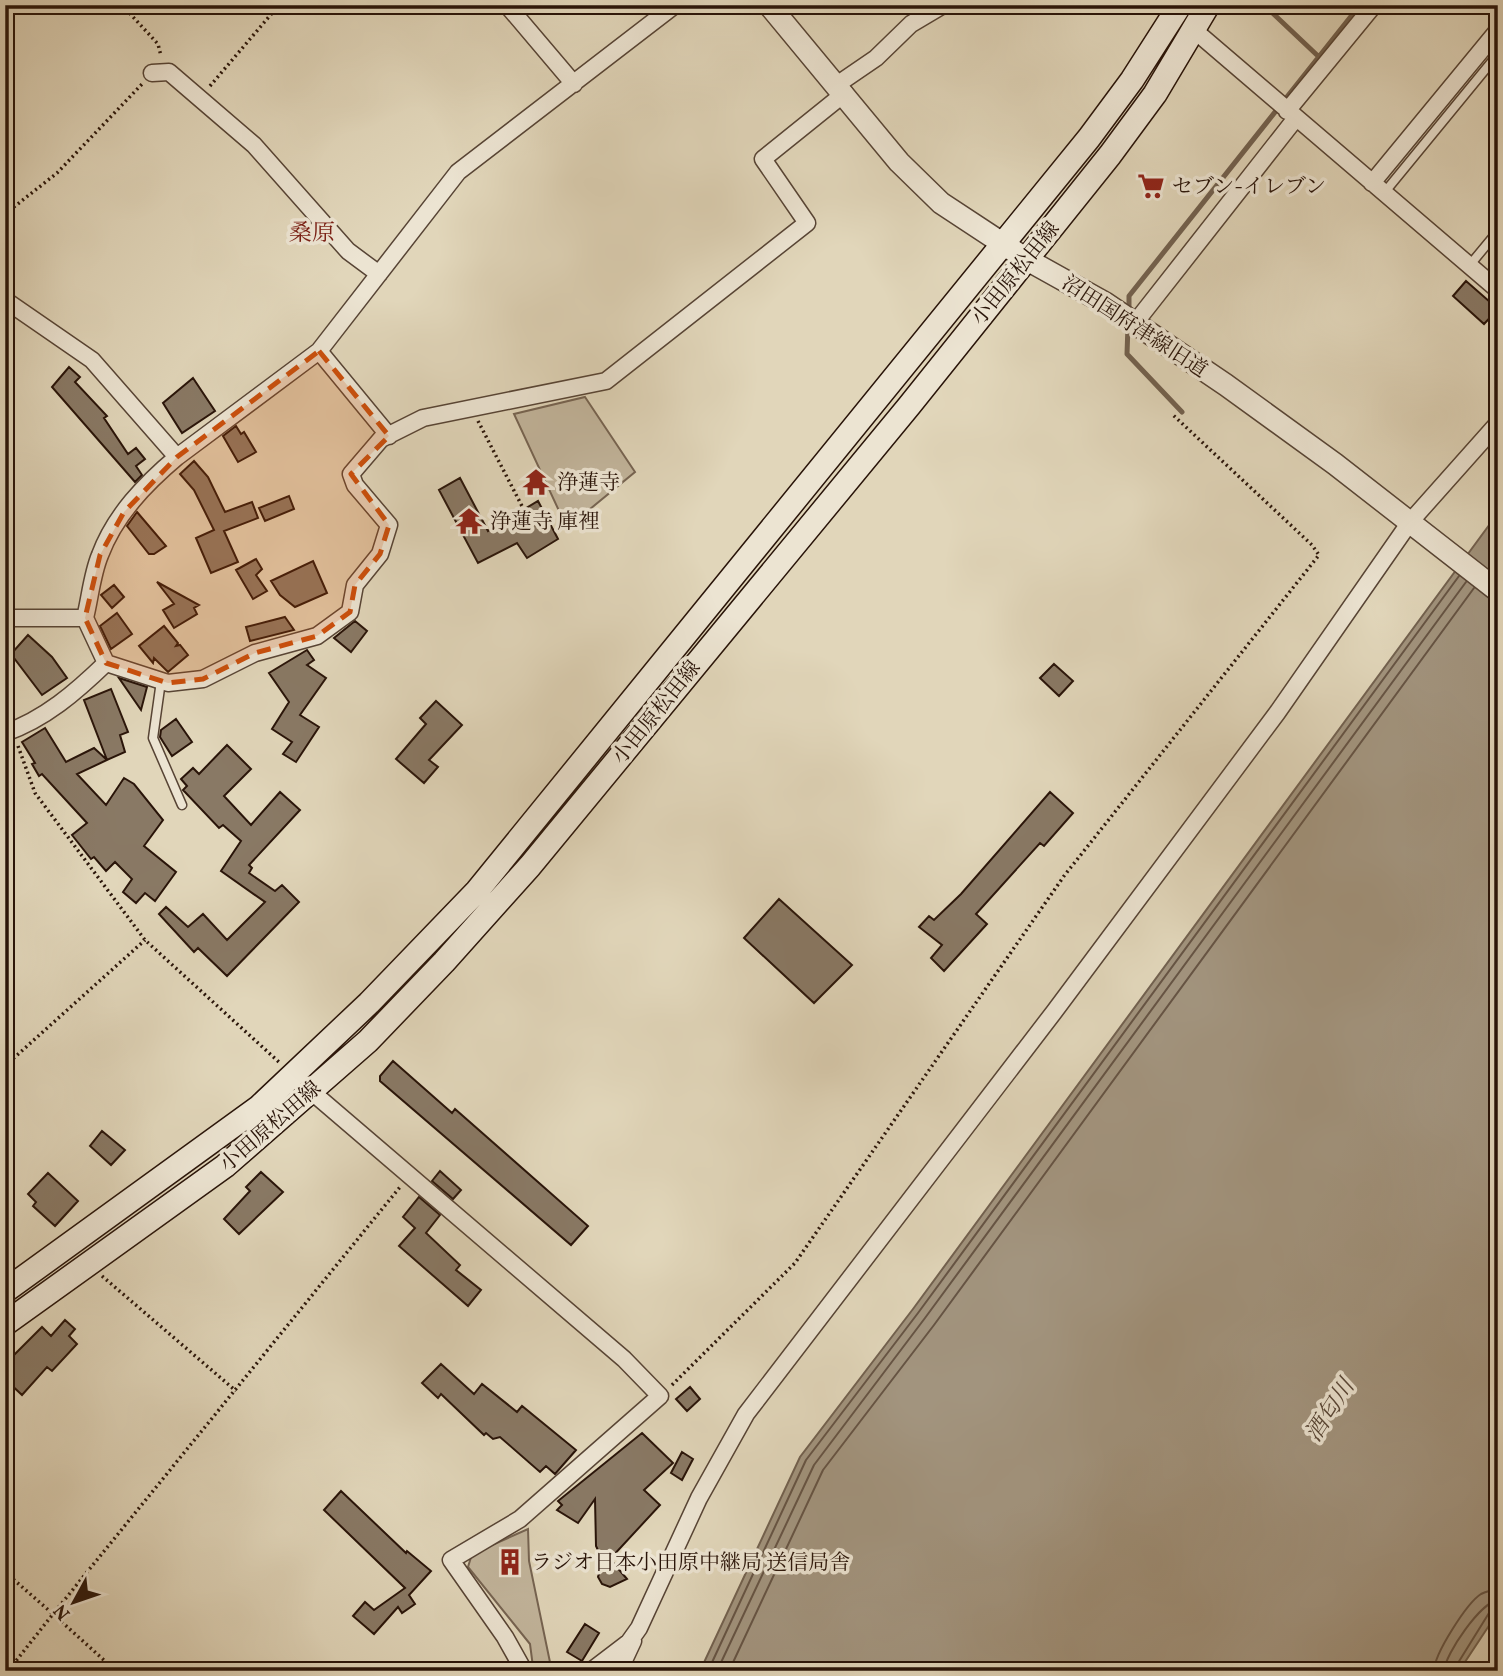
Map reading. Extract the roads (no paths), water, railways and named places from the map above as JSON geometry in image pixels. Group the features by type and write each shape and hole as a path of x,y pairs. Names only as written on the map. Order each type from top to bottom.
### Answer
{"main road":[{"name":"小田原松田線","path":"5,1324 225,1166 368,1041 435,972 530,866 1026,259 1155,94 1208,5"},
{"name":"小田原松田線","path":"5,1291 213,1142 294,1075 369,1003 514,849 887,384 1004,244 1125,90 1178,6"}],"street":[{"path":"507,5 574,84"},
{"path":"675,5 458,172 319,351 145,484 124,512 100,555 85,618 106,663 168,683 203,680 255,653 317,636 350,612 355,584 380,554 389,526 355,485 351,474 381,439 423,418 606,381 807,223 763,159 911,24 943,5"},
{"name":"沼田国府津線旧道","path":"769,5 842,89 900,162 941,203 1026,259 1135,323 1237,393 1498,591"},
{"path":"1135,323 1374,5"},
{"path":"1195,30 1498,290"},
{"path":"1378,188 1498,30"},
{"path":"152,74 169,72 254,145 348,251 379,274"},
{"path":"5,300 92,360 177,457"},
{"path":"319,351 389,436"},
{"path":"619,1671 699,1498 746,1414 1277,713 1410,522 1498,423"},
{"path":"5,618 85,618"},
{"path":"9,732 72,696 106,663"},
{"path":"312,1092 624,1359 660,1396 520,1519 451,1560 505,1637 524,1671"},
{"path":"591,1671 629,1642 639,1628"}],"lane":[{"path":"1378,188 1498,54"},
{"path":"1469,266 1498,231"},
{"path":"161,681 153,738 183,805"}],"water":[{"name":"酒匂川","path":"1498,513 1498,1612 1459,1671 700,1671 800,1457 913,1309"}],"waterway":[{"path":"1264,5 1318,56"},
{"path":"1129,312 1129,296 1360,5"},
{"path":"1128,325 1127,354 1182,412"}],"place":[{"name":"セブン-イレブン","path":"1151,186"},
{"name":"浄蓮寺","path":"536,482"},
{"name":"浄蓮寺 庫裡","path":"469,521"},
{"name":"ラジオ日本小田原中継局 送信局舎","path":"510,1562"}],"district":[{"name":"桑原","path":"312,232"}]}
